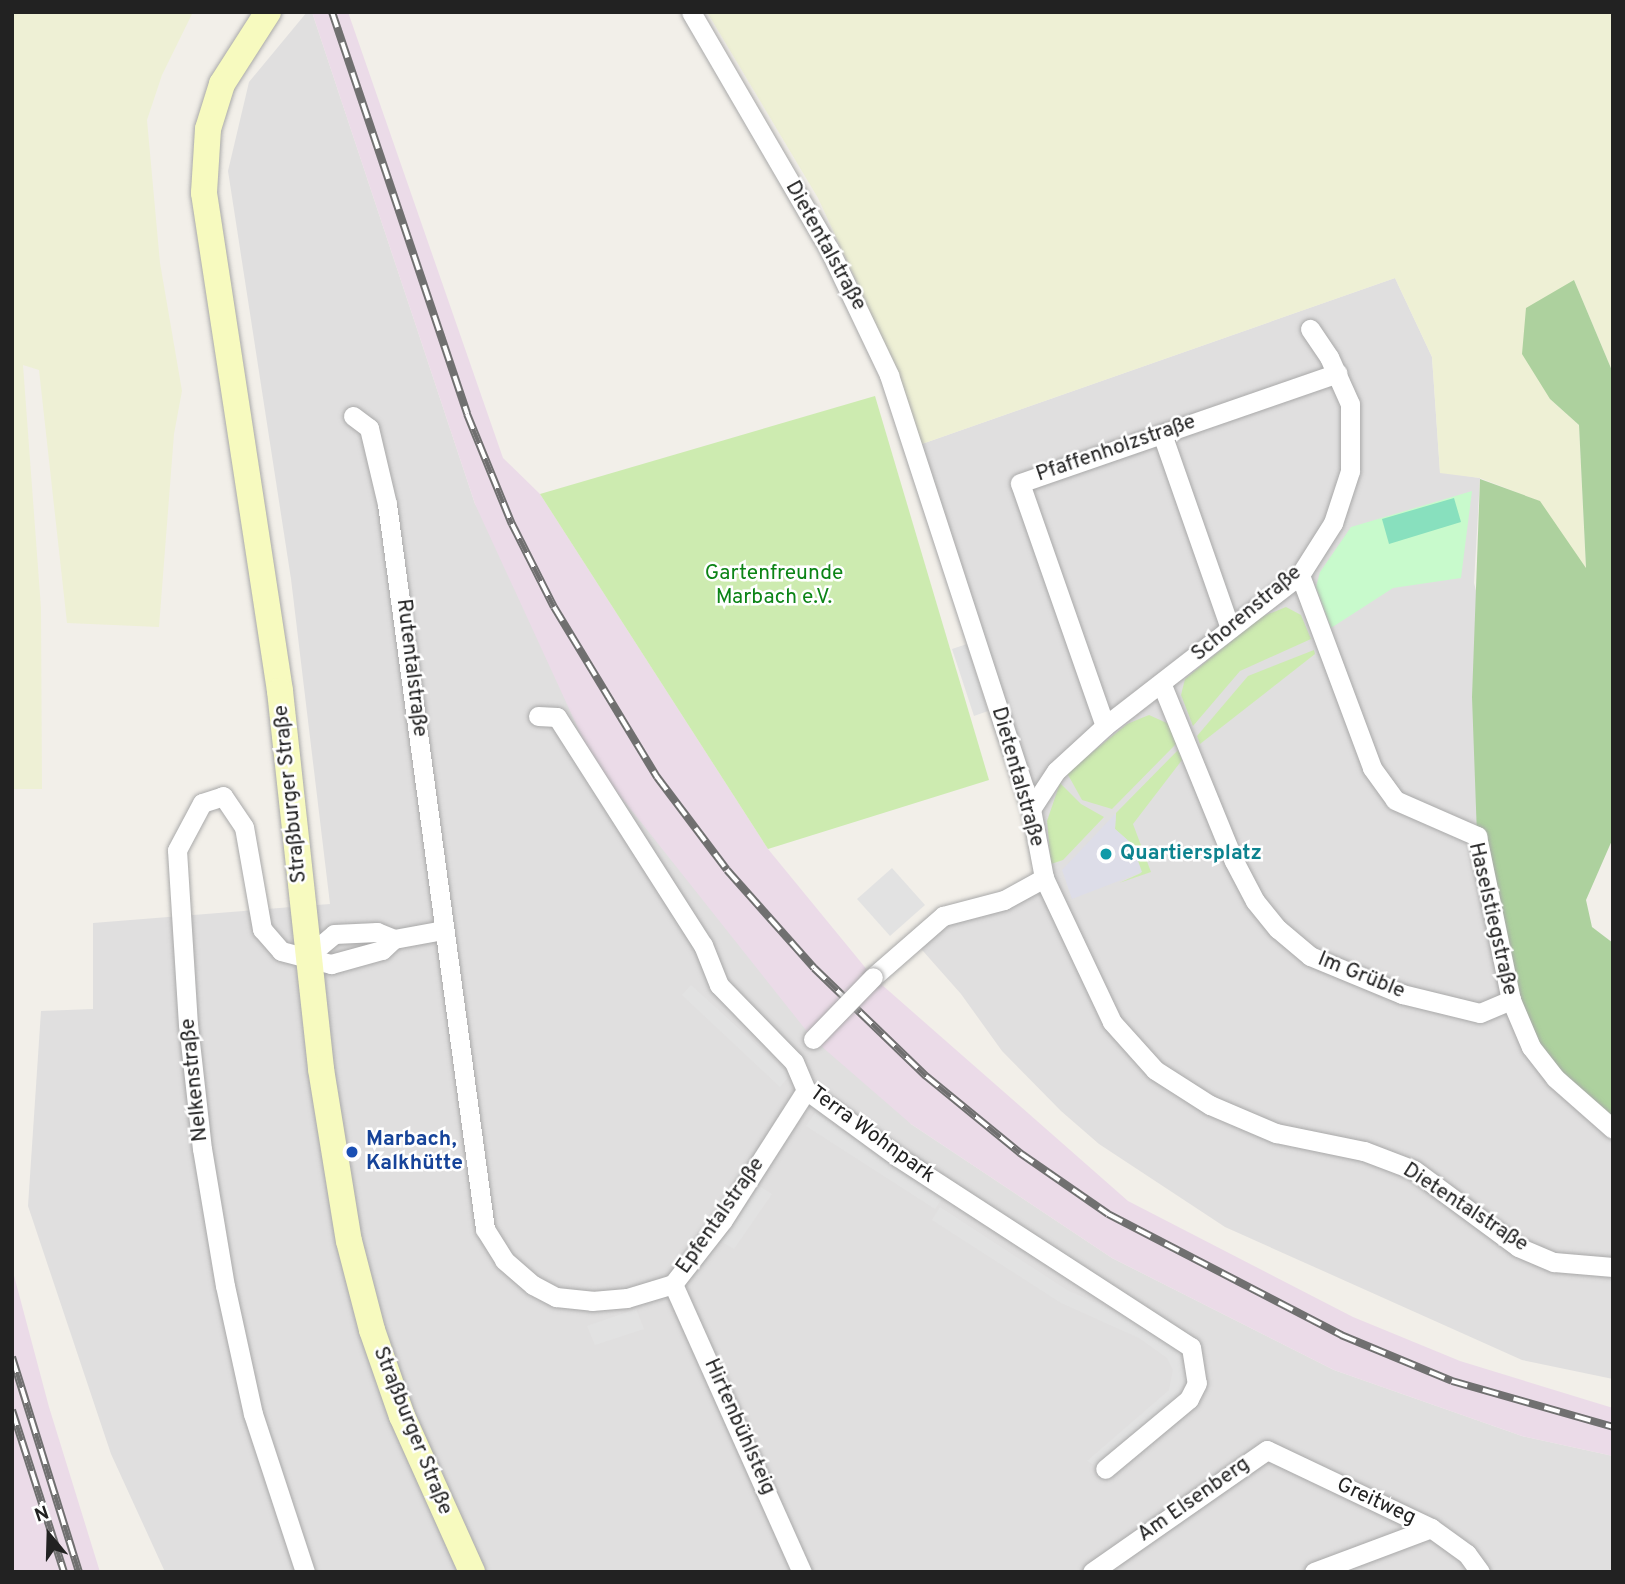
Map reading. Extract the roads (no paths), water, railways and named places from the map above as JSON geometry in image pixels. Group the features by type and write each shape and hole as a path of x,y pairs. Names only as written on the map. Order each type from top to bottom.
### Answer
{"main road":[{"name":"Straßburger Straße","path":"268,12 222,84 208,129 204,193 278,677 308,956 345,1218 372,1330 402,1416 472,1572"}],"street":[{"name":"Dietentalstraße","path":"691,12 829,249 875,339 1031,809 1044,878 1112,1022 1155,1070 1210,1105 1276,1133 1364,1151 1414,1170 1518,1247 1554,1262 1613,1267"},
{"name":"Schorenstraße","path":"1031,809 1056,771 1105,726 1162,685 1230,628 1300,575 1333,523 1350,471 1350,404 1337,373 1310,329"},
{"name":"Pfaffenholzstraße","path":"1105,726 1020,483 1337,373"},
{"name":"Rutentalstraße","path":"354,416 369,428 387,504 443,930"},
{"path":"1162,433 1230,628"},
{"name":"Haselstiegstraße","path":"1300,575 1372,768 1395,800 1477,836 1511,1000 1531,1047 1555,1078 1613,1129"},
{"name":"Im Grüble","path":"1162,685 1234,861 1255,901 1278,929 1310,956 1402,994 1480,1013 1511,1000"},
{"name":"Terra Wohnpark","path":"538,716 557,717 703,945 719,985 794,1062 806,1090 921,1172 1191,1347 1197,1383 1189,1399 1105,1469"},
{"name":"Nelkenstraße","path":"305,1572 253,1414 225,1286 202,1149 177,886 177,850 202,803 223,796 244,827 262,929 281,951 308,956"},
{"path":"794,1062 873,977 943,916 1004,900 1044,878"},
{"path":"308,956 331,964 382,950 394,939 443,930"},
{"name":"Epfentalstraße","path":"443,930 485,1229 504,1260 533,1285 556,1297 592,1301 627,1298 673,1284 723,1220 806,1090"},
{"path":"308,956 334,934 377,932 394,939"},
{"name":"Hirtenbühlsteig","path":"673,1284 802,1572"},
{"name":"Greitweg","path":"1261,1452 1267,1450 1431,1528 1467,1553 1480,1572"},
{"name":"Am Elsenberg","path":"1092,1572 1261,1452"},
{"path":"1314,1572 1431,1528"}],"railway":[{"path":"332,12 467,414 512,524 554,607 657,777 727,870 814,968 926,1076 1020,1153 1108,1214 1341,1335 1452,1381 1613,1427"},
{"path":"12,1357 79,1572"},
{"path":"12,1410 64,1572"}],"place":[{"name":"Quartiersplatz","path":"1106,854"},
{"name":"Marbach, Kalkhütte","path":"352,1152"}],"park label":[{"name":"Gartenfreunde Marbach e.V.","path":"774,586"}]}
